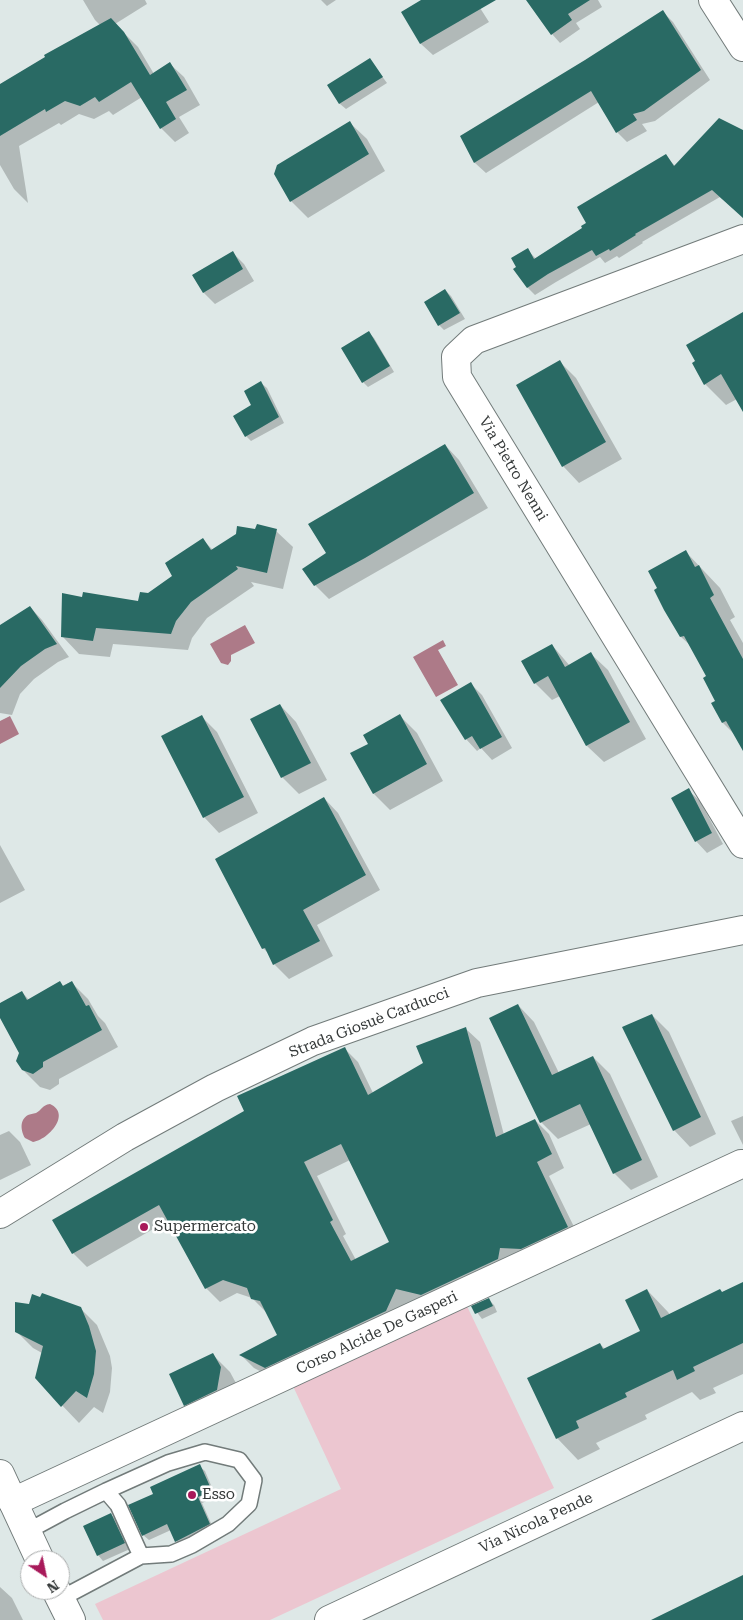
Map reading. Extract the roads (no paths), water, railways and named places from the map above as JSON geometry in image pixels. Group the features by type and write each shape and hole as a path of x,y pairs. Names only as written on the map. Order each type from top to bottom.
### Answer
{"street":[{"path":"712,0 743,47"},
{"name":"Via Pietro Nenni","path":"743,239 474,340 456,357 457,377 743,844"},
{"name":"Strada Giosuè Carducci","path":"0,1214 125,1137 215,1088 313,1041 477,983 743,930"},
{"name":"Corso Alcide De Gasperi","path":"13,1502 742,1164"},
{"name":"Via Nicola Pende","path":"329,1620 743,1426"},
{"path":"0,1474 35,1550"}],"lane":[{"path":"26,1532 65,1511 168,1462 205,1452 239,1460 254,1480 249,1504 228,1524 192,1545 171,1554 140,1556 62,1603"},
{"path":"106,1491 118,1505 140,1556"}],"place":[{"name":"Supermercato","path":"144,1227"},
{"name":"Esso","path":"192,1495"}]}
